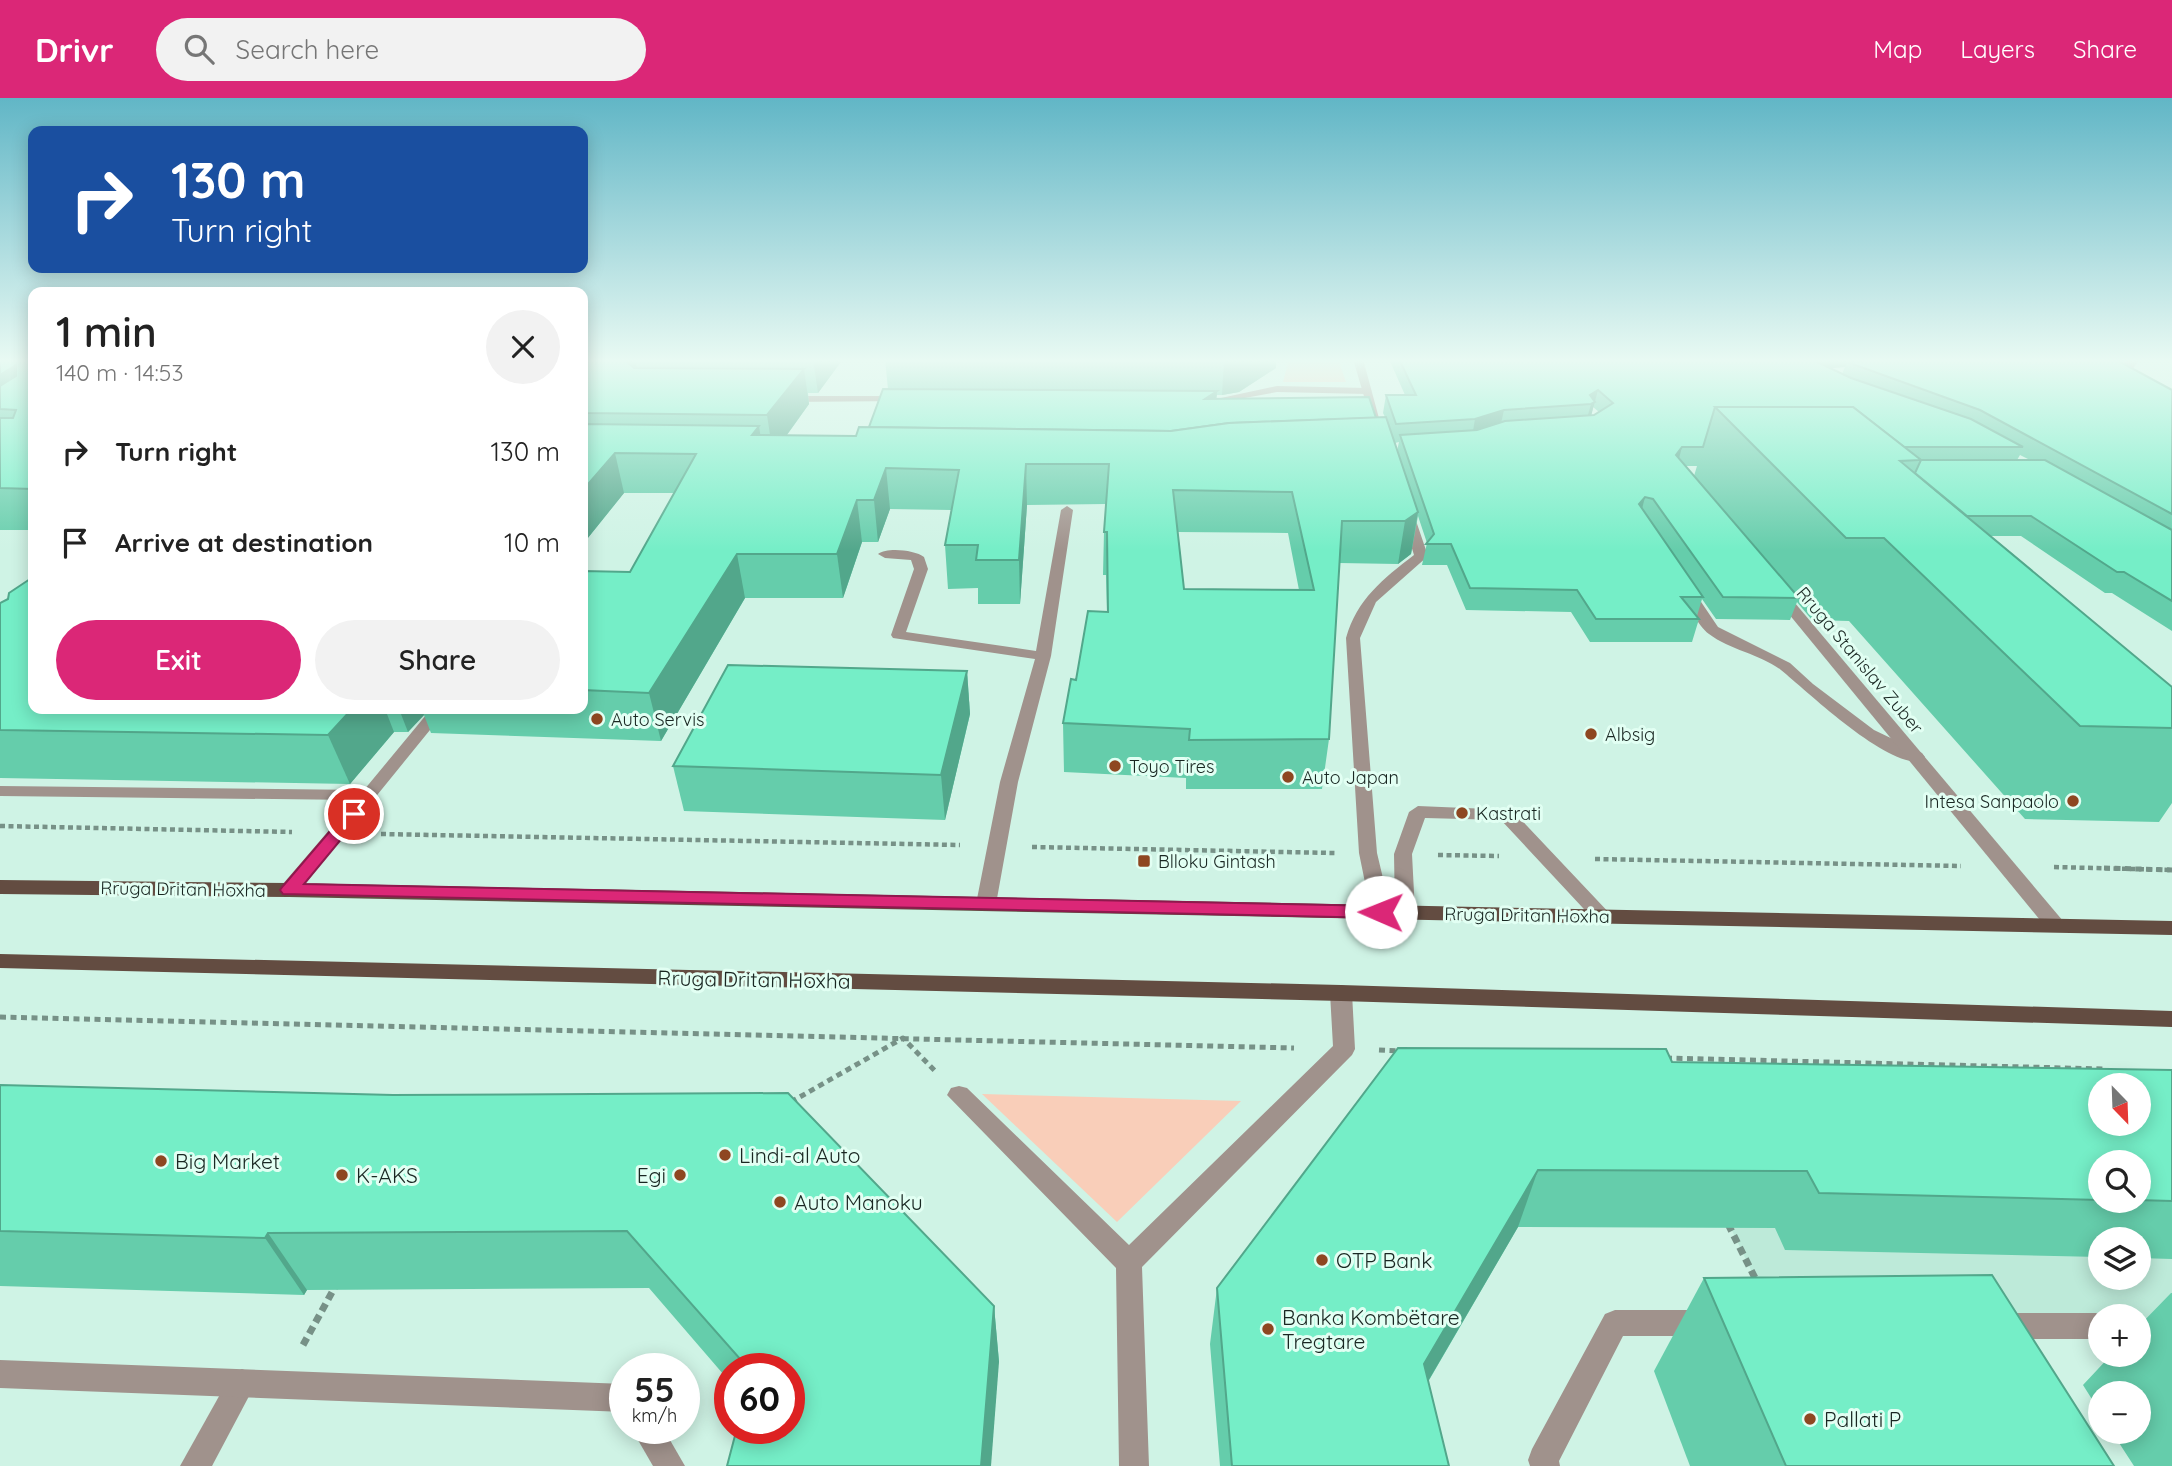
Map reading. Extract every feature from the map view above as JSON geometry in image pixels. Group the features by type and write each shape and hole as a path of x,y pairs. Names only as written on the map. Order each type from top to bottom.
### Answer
{"main road":[{"name":"Rruga Dritan Hoxha","path":"0,887 289,890 2172,928"},
{"name":"Rruga Dritan Hoxha","path":"0,961 1341,993 2172,1019"}],"street":[{"path":"1377,423 1379,430"},
{"path":"1381,912 1368,853 1353,638 1359,613 1370,597 1421,556 1402,497"},
{"path":"986,904 1009,782 1043,656 1067,510"},
{"path":"885,554 917,557 921,569 898,635 1043,656"},
{"path":"1677,577 1713,631 1785,666 1807,687 1868,734 1916,757"},
{"name":"Rruga Stanislav Zuber","path":"1767,578 2056,926"},
{"path":"289,890 435,714"},
{"path":"0,791 369,795"},
{"path":"1405,912 1403,854 1418,812 1506,814 1603,917"},
{"path":"1129,1263 1344,1049 1341,993"},
{"path":"959,1095 1129,1263 1134,1466"},
{"path":"1545,1466 1543,1460 1615,1323 1723,1323"},
{"path":"1978,1326 2088,1326"},
{"path":"0,1374 609,1397"},
{"path":"195,1466 242,1383"},
{"path":"656,1444 670,1466"}],"path":[{"path":"0,826 1368,853"},
{"path":"1403,854 2172,870"},
{"path":"0,1017 1413,1051"},
{"path":"903,1038 959,1095"},
{"path":"786,1105 903,1038"},
{"path":"1662,1058 2119,1069"},
{"path":"1724,1214 1759,1287"},
{"path":"282,1386 341,1275"}],"shaded area":[{"path":"982,1094 1241,1101 1117,1222"},
{"path":"1671,1104 2088,1123 2088,1136 2151,1136 2151,1118 2172,1109 2172,1327 2151,1327 2151,1304 2088,1304 2088,1317 1777,1324"}],"building":[{"path":"0,423 28,423 28,489 0,488"},
{"path":"871,423 1234,423 1171,431 869,427"},
{"path":"1233,423 1388,423 1418,512 1405,521 1342,521 1329,739 1189,740 1190,729 1063,723 1071,679 1076,680 1088,611 1108,612 1107,532 1104,532 1109,464 1026,464 1019,560 976,560 978,545 945,545 959,470 886,468 874,500 857,500 837,554 737,554 649,693 588,690 588,571 630,572 696,454 615,453 588,484 588,424 759,426 752,435 856,436 859,427 1171,431","holes":["1173,490 1292,492 1314,590 1184,589"]},
{"path":"1499,423 1710,423 1703,447 1682,447 1676,455 1799,598 1723,597 1653,499 1645,497 1639,504 1703,597 1681,597 1699,619 1596,619 1577,590 1470,588 1451,544 1426,544 1434,534 1400,435 1477,430"},
{"path":"1731,423 1873,423 1921,460 1900,461 2172,687 2172,728 2080,726 1884,538 1846,538"},
{"path":"1873,423 1978,423 2023,447 1904,447"},
{"path":"2004,423 2172,423 2172,514"},
{"path":"1921,460 2045,460 2172,530 2172,601 2124,572 2117,572 2031,516 1967,516 1915,473"},
{"path":"28,580 28,714 347,714 328,735 0,730 0,603 8,599 9,593"},
{"path":"728,665 967,671 941,775 673,766"},
{"path":"1398,1048 1666,1049 1672,1062 2172,1070 2172,1201 2151,1200 2151,1150 2088,1150 2088,1200 1819,1193 1807,1171 1538,1170 1424,1364 1449,1466 1232,1466 1217,1288"},
{"path":"0,1085 393,1095 788,1093 994,1306 981,1466 727,1466 733,1444 805,1444 805,1353 735,1353 627,1231 268,1233 265,1238 0,1231"},
{"path":"1992,1275 2088,1425 2088,1444 2100,1444 2114,1466 1786,1466 1704,1278"}],"place":[{"name":"Auto Servis","path":"597,719"},
{"name":"Albsig","path":"1591,734"},
{"name":"Toyo Tires","path":"1115,766"},
{"name":"Auto Japan","path":"1288,777"},
{"name":"Intesa Sanpaolo","path":"2073,801"},
{"name":"Kastrati","path":"1462,813"},
{"name":"Blloku Gintash","path":"1144,861"},
{"name":"Lindi-al Auto","path":"725,1155"},
{"name":"Big Market","path":"161,1161"},
{"name":"K-AKS","path":"342,1175"},
{"name":"Egi","path":"680,1175"},
{"name":"Auto Manoku","path":"780,1202"},
{"name":"OTP Bank","path":"1322,1260"},
{"name":"Banka Kombëtare Tregtare","path":"1268,1329"},
{"name":"Pallati P","path":"1810,1419"}],"route":[{"path":"354,814 289,890 1381,912"}]}
